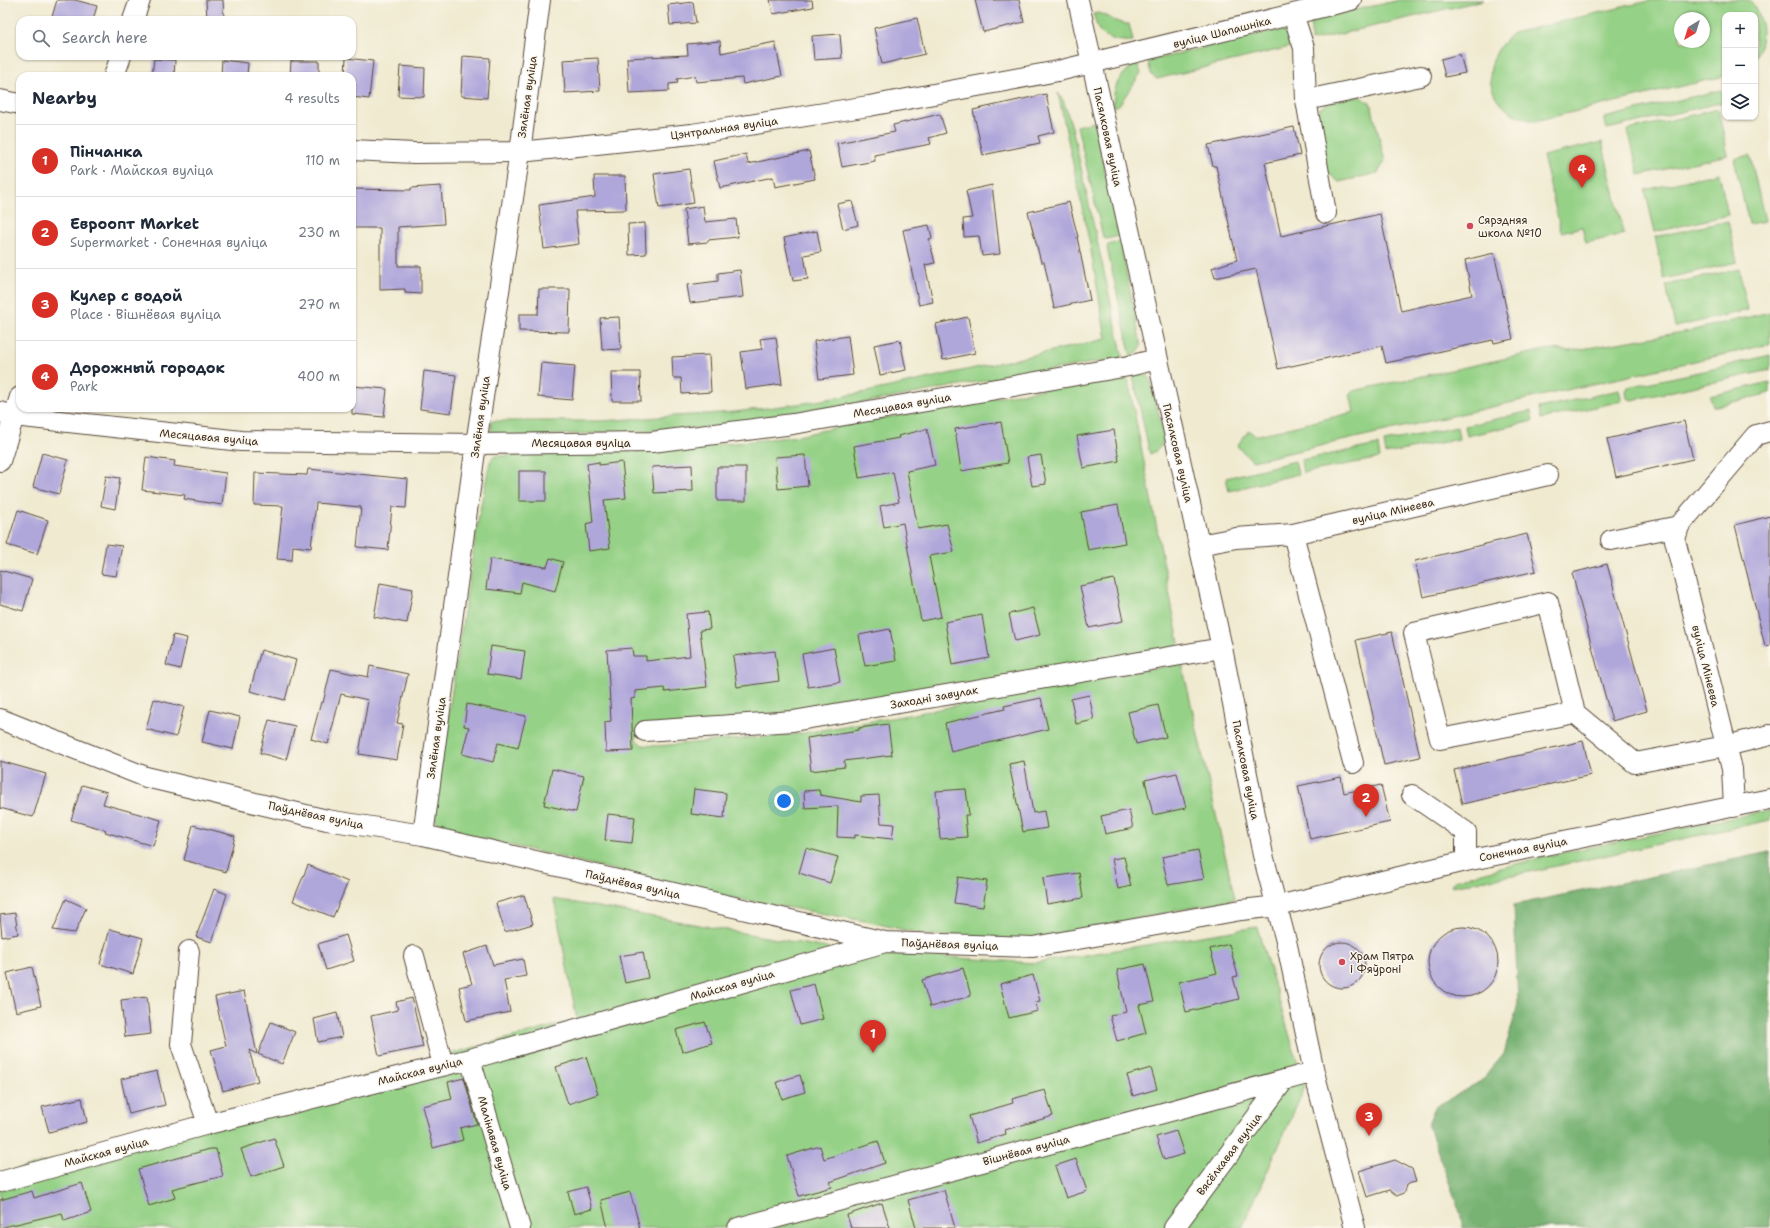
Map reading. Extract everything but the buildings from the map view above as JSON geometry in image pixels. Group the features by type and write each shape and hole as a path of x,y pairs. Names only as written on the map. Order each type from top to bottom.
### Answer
{"street":[{"path":"134,16 140,0"},
{"name":"Зялёная вуліца","path":"423,835 476,444 520,152 540,0"},
{"name":"Пасялковая вуліца","path":"1078,0 1222,648 1263,855 1278,906 1314,1072 1356,1228"},
{"name":"вуліца Шапашніка","path":"1092,63 1351,0"},
{"path":"1293,14 1304,48 1306,100 1326,212"},
{"path":"115,72 120,60"},
{"name":"Цэнтральная вуліца","path":"356,150 414,153 520,152 692,134 869,106 1058,71 1092,63"},
{"path":"1306,100 1420,76"},
{"path":"0,100 16,103"},
{"name":"Месяцавая вуліца","path":"7,414 241,441 476,444 652,442 793,424 1157,360"},
{"path":"0,462 7,414 16,402"},
{"path":"1611,540 1679,526 1756,435 1770,431"},
{"name":"вуліца Мінеева","path":"1199,545 1236,538 1293,534 1548,475"},
{"name":"вуліца Мінеева","path":"1679,526 1675,540 1732,769 1734,807"},
{"path":"1293,534 1353,763"},
{"path":"1575,713 1440,739 1414,633 1548,602 1575,713 1635,763 1726,746 1770,735"},
{"name":"Заходні завулак","path":"645,731 793,722 1222,648"},
{"name":"Паўднёвая вуліца","path":"0,719 146,777 327,820 423,835 885,942 1033,947 1241,910 1278,906"},
{"path":"1412,795 1466,832 1466,861"},
{"name":"Сонечная вуліца","path":"1278,906 1466,861 1770,799"},
{"name":"Майская вуліца","path":"0,1182 205,1116 470,1059 885,942"},
{"path":"188,951 181,1044 205,1116"},
{"path":"414,956 443,1065"},
{"name":"Малінавая вуліца","path":"470,1059 520,1228"},
{"name":"Вішнёвая вуліца","path":"738,1228 1314,1072"},
{"name":"Вясёлкавая вуліца","path":"1174,1228 1284,1080"}],"green space":[{"path":"1400,0 1484,0 1311,41 1311,25 1318,18"},
{"path":"1652,0 1750,0 1757,12 1722,12 1722,77 1535,121 1518,116 1506,108 1496,98 1491,86 1490,72 1494,59 1501,45 1513,33"},
{"path":"1099,13 1117,22 1129,24 1133,41 1114,40 1101,33 1097,27 1093,14"},
{"path":"1758,14 1762,28 1758,52"},
{"path":"1273,31 1284,31 1290,35 1294,46 1157,79 1151,74 1148,61"},
{"path":"1137,63 1141,73 1119,105 1114,107 1114,93 1118,81 1126,71"},
{"path":"1721,90 1722,94 1722,102 1607,129 1604,118"},
{"path":"1058,93 1063,100 1072,127 1123,358 712,427 508,437 495,437 491,433 491,421 601,421 735,412 805,403 867,392 1106,339 1090,245"},
{"path":"1360,96 1371,104 1385,161 1378,173 1339,182 1327,172 1317,114 1324,105 1335,100"},
{"path":"1718,109 1728,155 1639,175 1628,130"},
{"path":"1094,122 1119,236 1106,239 1103,237 1077,126"},
{"path":"1602,142 1624,234 1586,243 1582,227 1561,232 1543,156"},
{"path":"1750,155 1765,221 1749,224 1734,159"},
{"path":"1719,173 1728,215 1655,232 1645,190"},
{"path":"1728,221 1737,262 1664,279 1655,237"},
{"path":"1120,241 1141,345 1138,352 1131,357 1107,248 1108,245"},
{"path":"1739,269 1748,310 1675,327 1666,285"},
{"path":"1770,312 1770,344 1253,461 1237,446 1249,430 1255,436 1354,412 1350,394 1353,391 1550,349 1570,351 1689,331"},
{"path":"1770,355 1770,370 1632,400 1627,398 1626,391 1628,387 1718,368"},
{"path":"1139,370 1150,378 1164,436 1160,447 1150,454 1132,372"},
{"path":"1127,374 1179,643 1176,647 874,701 637,730 636,739 642,745 658,746 798,734 914,714 1056,685 1182,664 1235,899 1036,940 927,935 865,921 728,897 447,830 436,822 434,808 479,515 490,462 494,456 687,448 798,436 846,425"},
{"path":"1770,382 1770,393 1713,407 1710,396"},
{"path":"1619,390 1622,401 1541,419 1539,408"},
{"path":"1531,411 1533,421 1467,436 1465,426"},
{"path":"1457,427 1459,439 1386,454 1384,442"},
{"path":"1378,445 1380,458 1303,473 1301,460"},
{"path":"1295,461 1298,474 1229,491 1226,478"},
{"path":"1770,810 1770,820 1524,873 1451,885 1455,880 1543,857"},
{"path":"1770,852 1770,1228 1463,1228 1463,1220 1428,1125 1435,1107 1481,1081 1504,1054 1518,1004 1514,905"},
{"path":"554,899 838,950 1035,963 1257,927 1305,1087 1242,1228 0,1228 0,1174 577,1020"}],"place":[{"name":"Дорожный городок","path":"1582,188"},
{"name":"Сярэдняя школа №10","path":"1470,226"},
{"name":"Евроопт Market","path":"1366,817"},
{"name":"Храм Пятра і Фяўроні","path":"1342,962"},
{"name":"Пінчанка","path":"873,1053"},
{"name":"Кулер с водой","path":"1369,1136"}]}
